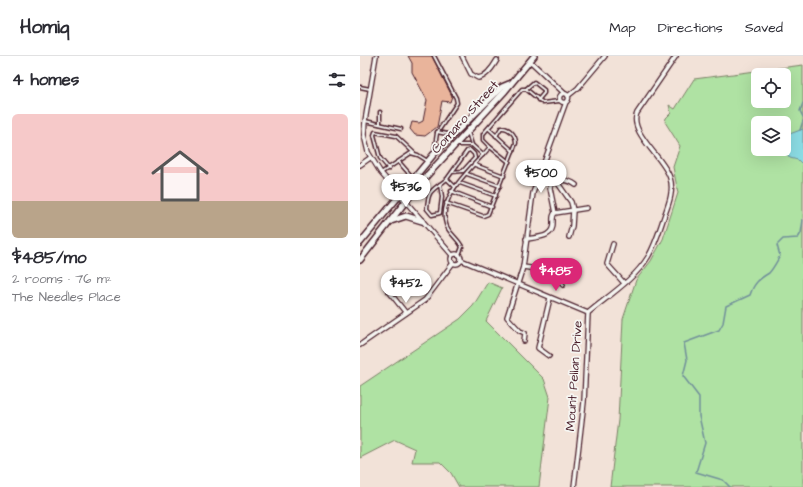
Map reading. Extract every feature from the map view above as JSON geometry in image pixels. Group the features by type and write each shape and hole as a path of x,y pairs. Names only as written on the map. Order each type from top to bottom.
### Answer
{"street":[{"path":"376,56 365,121 365,144 370,158 398,195 452,255 451,259 453,263"},
{"path":"462,56 472,74 478,78 493,67 497,60"},
{"name":"Comaro Street","path":"360,260 420,182 505,91 510,83 534,56"},
{"path":"524,341 525,333 514,326 507,317 523,267 533,194 568,96 578,88 605,56"},
{"name":"Mount Pellan Drive","path":"574,487 584,402 588,313 624,283 640,267 654,246 670,196 671,183 668,172 639,132 635,120 637,113 676,56"},
{"path":"530,61 564,94 568,96"},
{"name":"Comaro Street","path":"360,244 398,195 427,161 502,87 510,83"},
{"path":"564,94 560,96 560,100 566,102"},
{"path":"360,165 370,158"},
{"path":"526,239 542,237 550,233 553,229 553,216 555,213 550,188 557,182 570,181 576,184"},
{"path":"557,182 570,202 573,210 573,222 569,237"},
{"path":"555,213 587,208"},
{"path":"390,222 406,216 422,221"},
{"path":"613,244 607,264 624,283"},
{"path":"452,255 459,254 461,260 518,286 588,313"},
{"path":"453,263 458,264 461,260"},
{"path":"360,345 428,297 453,263"},
{"path":"547,272 576,266"},
{"path":"523,267 547,272 557,278 563,285"},
{"path":"387,289 406,313"},
{"path":"549,356 538,348 550,298"}],"lane":[{"path":"434,56 456,98 457,103 457,106 437,132 434,154"},
{"path":"509,162 490,147 482,137 520,90 526,89 534,82 544,90 544,93 538,100"},
{"path":"360,87 370,89"},
{"path":"526,89 538,100 546,104 560,100"},
{"path":"380,112 380,124"},
{"path":"365,121 401,129"},
{"path":"446,203 483,216 488,214 504,176 516,140 514,134 503,128 496,136"},
{"path":"489,129 513,151"},
{"path":"468,131 472,145 483,155"},
{"path":"389,169 380,156 374,135 375,132 396,136 414,153 427,161"},
{"path":"437,132 452,135"},
{"path":"455,146 463,144 472,145"},
{"path":"459,254 462,246 446,224 446,203 451,192 490,147"},
{"path":"440,184 442,197 440,213 436,216 432,215 427,210 428,196 440,184 446,178 452,172 467,151 470,150 474,154 475,158 463,171 452,172"},
{"path":"381,173 408,155 414,153"},
{"path":"399,162 413,178"},
{"path":"475,165 504,176"},
{"path":"467,174 500,186"},
{"path":"446,178 456,187"},
{"path":"459,182 496,196"},
{"path":"451,192 492,207"}],"green space":[{"path":"803,65 803,487 610,487 618,420 623,319 636,280 651,261 663,239 678,193 673,167 680,146 665,122 666,118 671,113 669,105 675,109 694,79 751,72 751,108 791,108 791,68 780,68"},
{"path":"488,282 502,288 486,321 544,379 550,397 539,487 459,487 451,473 440,462 412,462 415,449 395,440 360,458 360,386 460,319 473,306"}],"water":[{"path":"803,129 803,163 790,158 789,156 791,156 791,134"}],"building":[{"path":"408,56 432,56 452,96 450,102 442,101 437,127 425,136 415,135 410,129 412,122 419,123 423,121 427,100 412,72 412,63"}],"waterway":[{"path":"803,103 800,111 803,117"},
{"path":"800,130 803,121"},
{"path":"730,487 723,480 696,472 705,443 699,416 699,397 683,376 687,360 684,343 719,330 723,323 726,306 750,295 755,284 769,273 780,256 777,245 783,239 798,238 801,233 803,220"}]}
